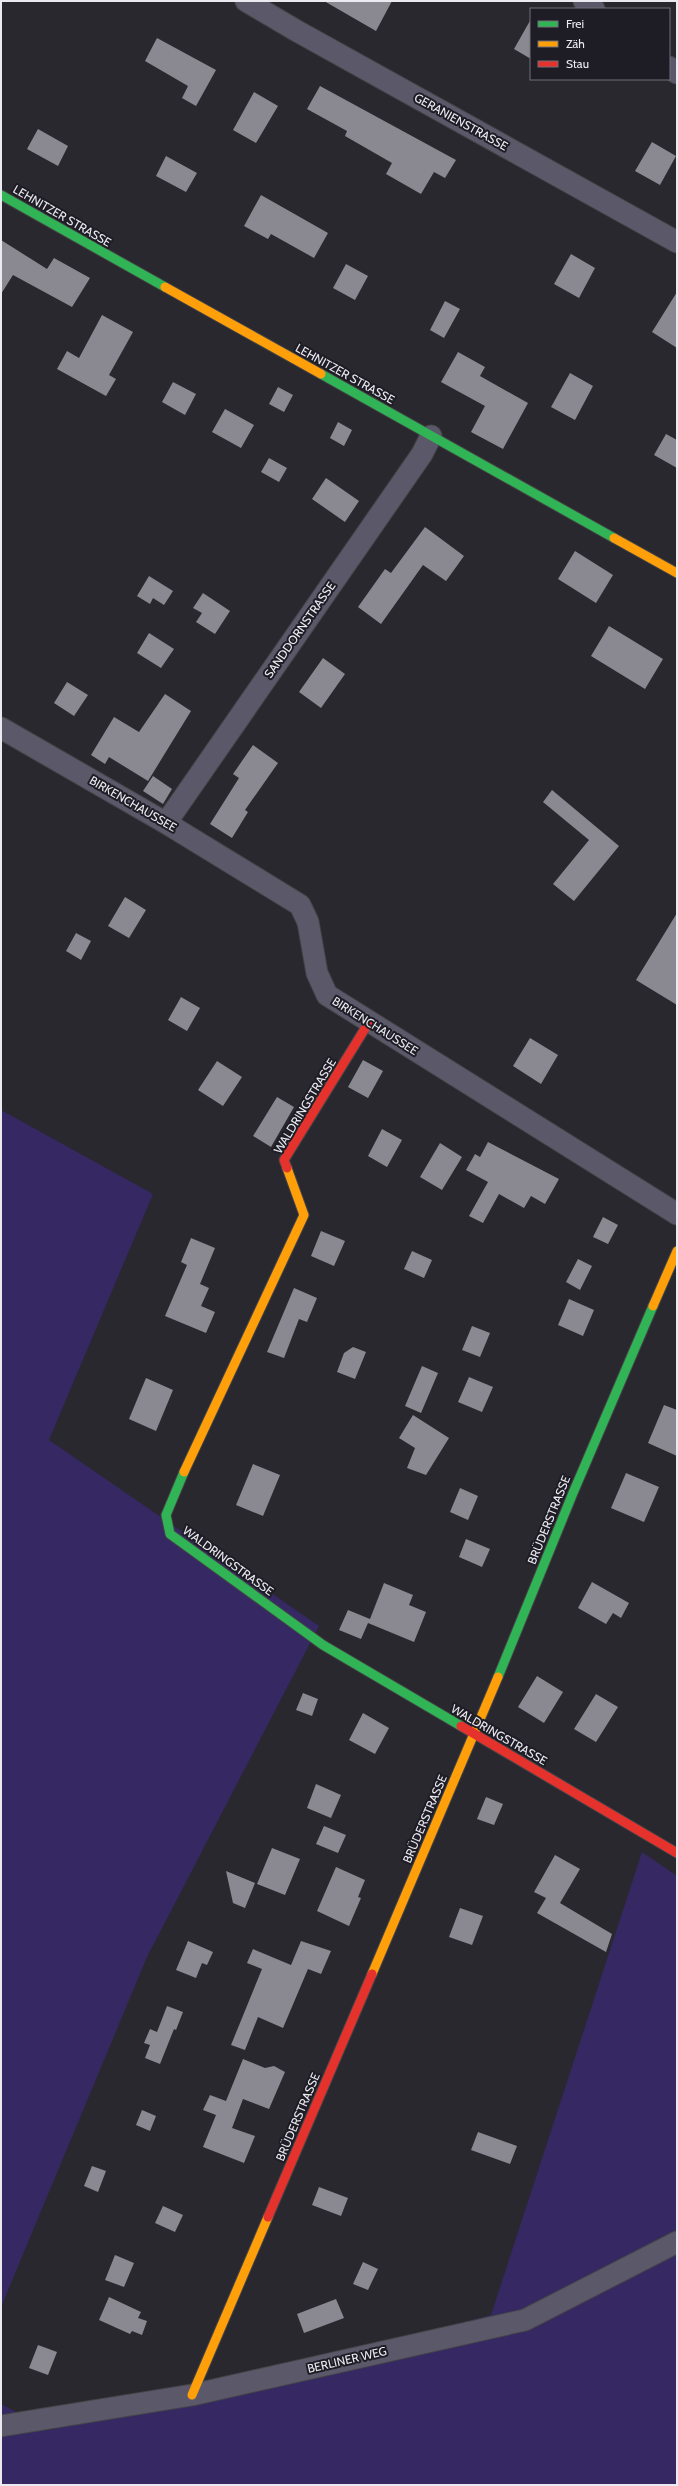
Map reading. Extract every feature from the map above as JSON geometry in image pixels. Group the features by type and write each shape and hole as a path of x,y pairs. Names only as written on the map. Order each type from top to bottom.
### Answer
{"street":[{"name":"GERANIENSTRASSE","path":"246,1 297,32 677,242"},
{"path":"584,1 593,8"},
{"name":"LEHNITZER STRASSE","path":"1,195 677,573"},
{"name":"SANDDORNSTRASSE","path":"166,823 422,454 431,436"},
{"name":"BIRKENCHAUSSEE","path":"1,728 166,823 300,905 308,922 317,973 327,995 677,1214"},
{"name":"WALDRINGSTRASSE","path":"369,1022 284,1160 304,1215 173,1495 166,1515 170,1534 324,1645 474,1735 677,1853"},
{"name":"BRÜDERSTRASSE","path":"192,2395 474,1735 573,1493 677,1251"},
{"name":"BERLINER WEG","path":"1,2426 192,2395 525,2320 677,2242"}],"shaded area":[{"path":"1,1110 153,1194 49,1440 319,1626 147,1957 1,2307"},
{"path":"642,1852 677,1876 677,2485 1,2485 1,2404 50,2430 491,2315"}],"building":[{"path":"324,1 392,1 376,31"},
{"path":"530,21 530,58 514,49"},
{"path":"157,38 216,70 196,106 182,98 188,86 145,61"},
{"path":"320,86 456,160 445,178 434,172 421,194 386,174 392,163 345,136 347,131 307,109"},
{"path":"254,92 278,106 256,143 233,130"},
{"path":"38,129 68,146 58,166 27,149"},
{"path":"652,142 676,156 660,185 635,171"},
{"path":"166,156 197,173 186,192 156,176"},
{"path":"261,195 328,233 314,258 271,234 268,239 244,226"},
{"path":"1,240 47,269 54,258 90,278 72,307 13,275 1,294"},
{"path":"571,254 595,268 579,298 554,284"},
{"path":"346,264 368,276 355,300 333,288"},
{"path":"677,292 677,348 652,332"},
{"path":"445,301 460,309 444,338 430,330"},
{"path":"102,315 133,332 109,375 116,379 106,396 57,369 67,351 79,358"},
{"path":"458,352 485,367 480,376 528,403 503,449 471,432 485,406 441,382"},
{"path":"570,373 593,386 575,420 551,407"},
{"path":"173,382 196,394 185,415 162,402"},
{"path":"278,387 293,395 284,412 269,404"},
{"path":"225,409 254,425 241,448 212,432"},
{"path":"338,422 352,430 344,446 330,438"},
{"path":"666,434 677,440 677,468 654,455"},
{"path":"269,458 287,468 279,482 261,472"},
{"path":"326,478 359,501 345,522 312,499"},
{"path":"425,527 464,556 446,581 423,565 381,624 358,607 385,569 391,573"},
{"path":"575,551 613,575 596,603 558,579"},
{"path":"149,576 173,591 164,605 153,598 150,604 137,596"},
{"path":"203,593 230,611 215,634 196,622 202,613 193,608"},
{"path":"609,626 663,659 645,689 591,656"},
{"path":"149,633 174,649 161,668 137,653"},
{"path":"323,658 345,674 321,708 299,692"},
{"path":"67,682 88,695 74,716 54,703"},
{"path":"165,694 191,711 148,781 109,757 105,764 91,755 114,717 139,732"},
{"path":"253,745 278,763 245,810 248,812 232,838 210,824 239,778 233,774"},
{"path":"153,776 172,789 163,804 143,791"},
{"path":"552,790 619,846 574,901 553,884 589,840 543,802"},
{"path":"125,897 146,910 129,938 108,926"},
{"path":"677,913 677,1005 636,980"},
{"path":"76,933 91,941 81,960 66,951"},
{"path":"181,997 200,1008 187,1031 168,1020"},
{"path":"530,1038 558,1055 541,1084 513,1066"},
{"path":"363,1060 383,1071 368,1098 348,1087"},
{"path":"217,1061 242,1077 223,1106 198,1090"},
{"path":"277,1097 294,1107 271,1147 253,1136"},
{"path":"382,1129 402,1140 387,1167 368,1156"},
{"path":"488,1142 559,1179 545,1204 531,1196 524,1208 499,1194 483,1223 469,1216 488,1182 466,1170 475,1154 480,1157"},
{"path":"440,1143 462,1157 442,1190 420,1177"},
{"path":"603,1217 618,1225 608,1244 593,1237"},
{"path":"321,1231 345,1241 334,1266 311,1256"},
{"path":"191,1238 215,1248 200,1284 209,1288 201,1306 215,1312 206,1333 165,1316 187,1265 181,1262"},
{"path":"412,1251 432,1260 424,1278 404,1269"},
{"path":"578,1259 592,1266 580,1290 566,1282"},
{"path":"294,1288 317,1298 307,1322 299,1319 284,1358 267,1352"},
{"path":"569,1299 594,1310 583,1336 558,1325"},
{"path":"472,1326 490,1333 480,1357 462,1350"},
{"path":"353,1347 366,1352 355,1379 337,1372 344,1353"},
{"path":"422,1366 438,1373 421,1413 405,1406"},
{"path":"469,1377 493,1387 482,1412 458,1402"},
{"path":"146,1378 173,1390 156,1431 129,1419"},
{"path":"664,1405 677,1410 677,1456 648,1443"},
{"path":"413,1415 449,1438 426,1475 407,1468 415,1448 399,1438"},
{"path":"253,1464 280,1475 263,1516 236,1505"},
{"path":"626,1473 659,1487 644,1522 611,1508"},
{"path":"460,1488 478,1496 468,1520 450,1512"},
{"path":"466,1539 490,1549 482,1567 459,1557"},
{"path":"592,1582 629,1603 621,1618 613,1613 606,1624 578,1608"},
{"path":"384,1583 413,1595 409,1605 426,1612 414,1642 368,1623 361,1639 339,1630 348,1610 370,1619"},
{"path":"537,1676 563,1692 544,1723 518,1707"},
{"path":"303,1693 318,1699 312,1716 296,1710"},
{"path":"596,1694 618,1707 596,1742 574,1729"},
{"path":"363,1713 389,1728 375,1754 349,1740"},
{"path":"316,1784 341,1795 331,1818 307,1808"},
{"path":"486,1797 503,1804 494,1825 477,1819"},
{"path":"324,1826 346,1835 338,1853 316,1844"},
{"path":"272,1848 300,1859 285,1895 257,1884"},
{"path":"555,1855 580,1869 560,1903 612,1934 606,1952 537,1913 546,1898 534,1892"},
{"path":"336,1867 365,1880 358,1897 361,1898 349,1926 317,1911"},
{"path":"226,1871 255,1883 245,1908 233,1903"},
{"path":"460,1908 483,1916 472,1945 449,1937"},
{"path":"188,1941 213,1952 207,1965 202,1963 196,1978 176,1970"},
{"path":"301,1941 331,1951 321,1974 308,1969 283,2028 258,2017 245,2050 231,2045 262,1969 247,1963 253,1949 291,1965"},
{"path":"167,2006 183,2012 176,2030 174,2029 160,2064 145,2058 150,2045 144,2043 150,2029 157,2032"},
{"path":"243,2059 265,2068 274,2066 285,2072 269,2109 243,2099 232,2128 255,2136 244,2163 203,2147 216,2115 203,2110 210,2095 226,2101"},
{"path":"142,2110 156,2116 150,2131 136,2125"},
{"path":"478,2132 517,2146 510,2164 471,2150"},
{"path":"92,2166 106,2171 98,2192 84,2186"},
{"path":"319,2187 348,2198 341,2216 312,2205"},
{"path":"163,2206 183,2215 175,2232 155,2223"},
{"path":"115,2255 134,2263 124,2287 105,2280"},
{"path":"363,2262 378,2269 368,2290 353,2284"},
{"path":"109,2297 141,2312 138,2318 147,2321 142,2335 132,2331 130,2334 99,2320"},
{"path":"336,2299 344,2318 304,2333 297,2314"},
{"path":"38,2345 57,2352 48,2375 29,2368"}],"traffic: fast":[{"path":"1,195 165,287"},
{"path":"321,374 614,538"},
{"path":"498,1677 573,1493 653,1306"},
{"path":"184,1472 166,1515 170,1534 323,1645 461,1726"}],"traffic: slow":[{"path":"165,287 321,374"},
{"path":"614,538 677,573"},
{"path":"184,1472 304,1215 287,1168"},
{"path":"653,1306 677,1251"},
{"path":"372,1974 498,1677"},
{"path":"192,2395 268,2217"}],"traffic: jam":[{"path":"287,1168 284,1160 369,1022"},
{"path":"461,1726 677,1853"},
{"path":"268,2217 372,1974"}]}
